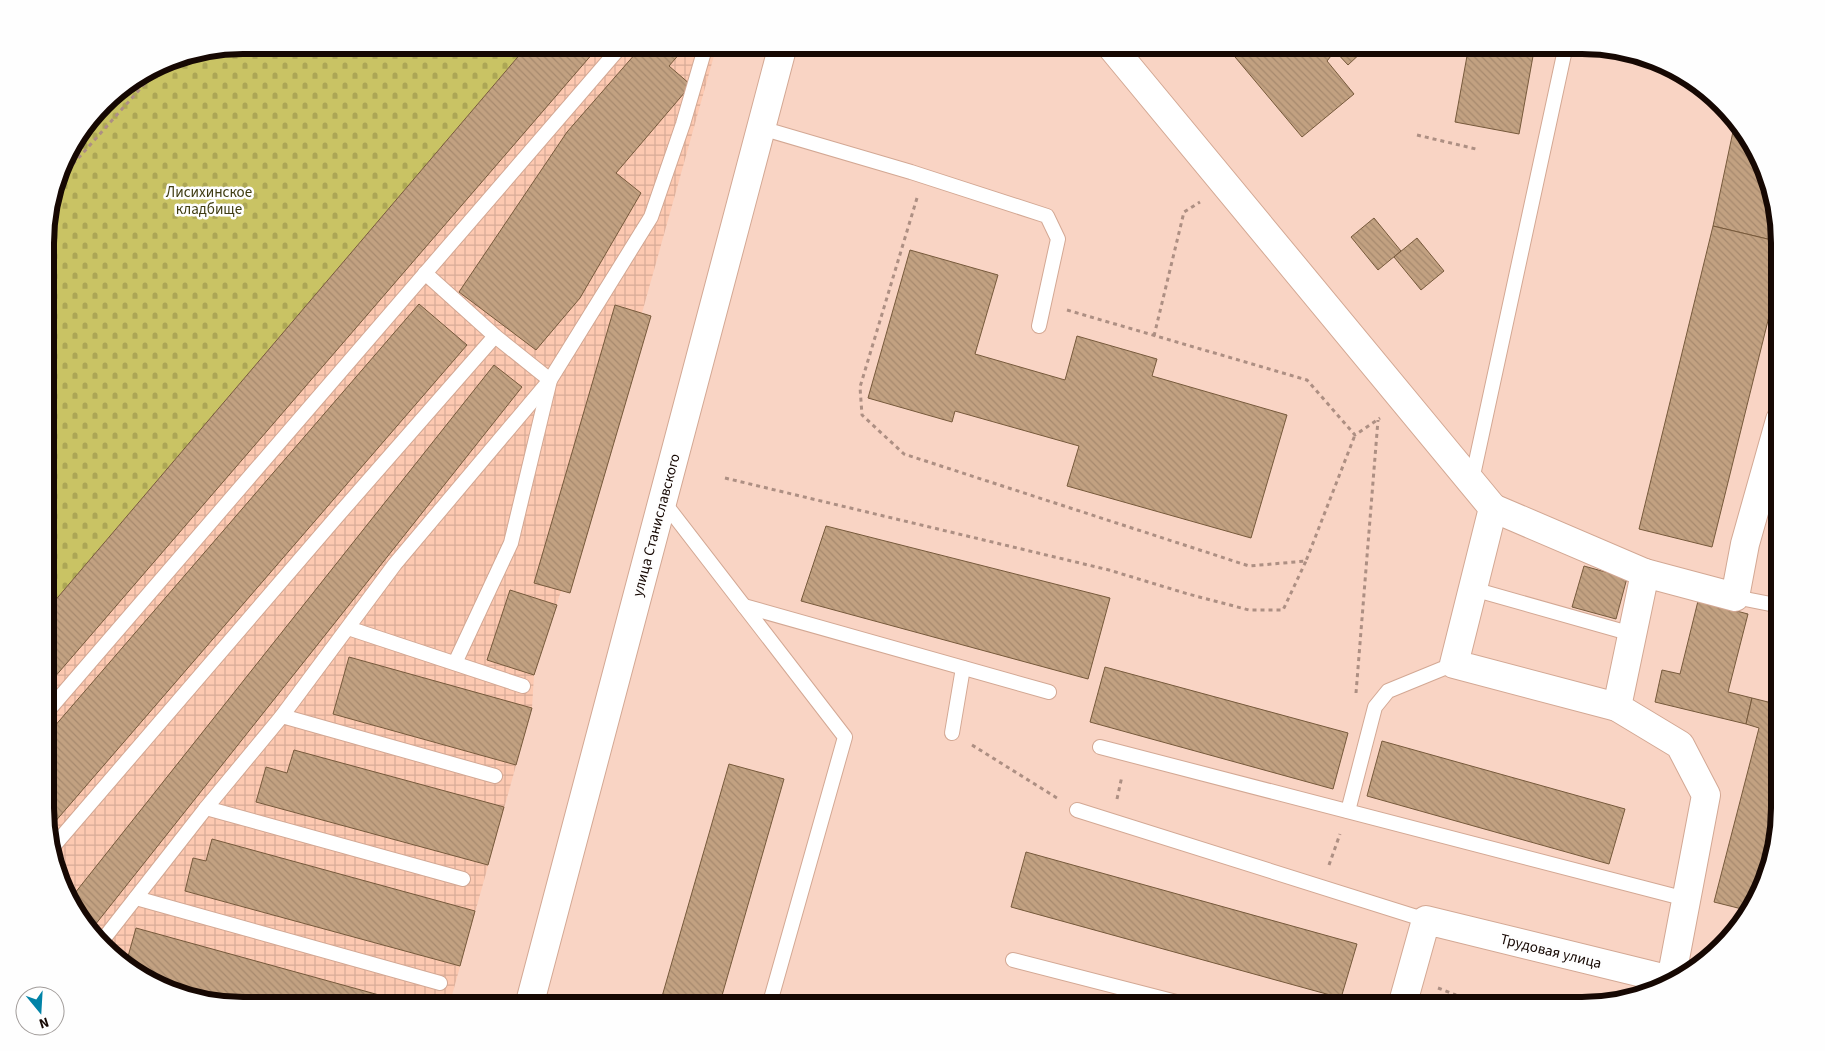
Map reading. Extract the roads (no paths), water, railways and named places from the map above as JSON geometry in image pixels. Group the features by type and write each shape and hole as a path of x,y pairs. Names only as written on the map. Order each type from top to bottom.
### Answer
{"street":[{"name":"улица Станиславского","path":"531,997 781,54"},
{"path":"1117,54 1472,480 1493,508 1645,573 1735,597 1745,544 1769,494 1771,481"},
{"path":"1493,508 1454,664 1617,708 1680,745 1706,795 1674,974"},
{"path":"1617,708 1645,573"},
{"path":"1404,997 1426,920"},
{"name":"Трудовая улица","path":"1426,920 1664,979"}],"lane":[{"path":"54,704 614,54"},
{"path":"105,937 206,808 282,716 395,564 550,380 651,217 683,124 703,54"},
{"path":"1472,480 1564,54"},
{"path":"761,128 924,176 1047,216 1058,239 1039,326"},
{"path":"425,273 495,336 550,380"},
{"path":"57,843 495,336"},
{"path":"455,663 511,543 550,380"},
{"path":"662,501 845,737 772,997"},
{"path":"1473,589 1632,634"},
{"path":"1735,597 1771,604"},
{"path":"744,606 1049,692"},
{"path":"348,628 523,686"},
{"path":"1348,811 1375,707 1388,690 1454,664"},
{"path":"952,732 963,668"},
{"path":"282,716 494,776"},
{"path":"1100,747 1686,899"},
{"path":"206,808 463,879"},
{"path":"1077,810 1426,920"},
{"path":"136,898 440,983"},
{"path":"1013,960 1157,997"}],"park label":[{"name":"Лисихинское кладбище","path":"209,200"}]}
